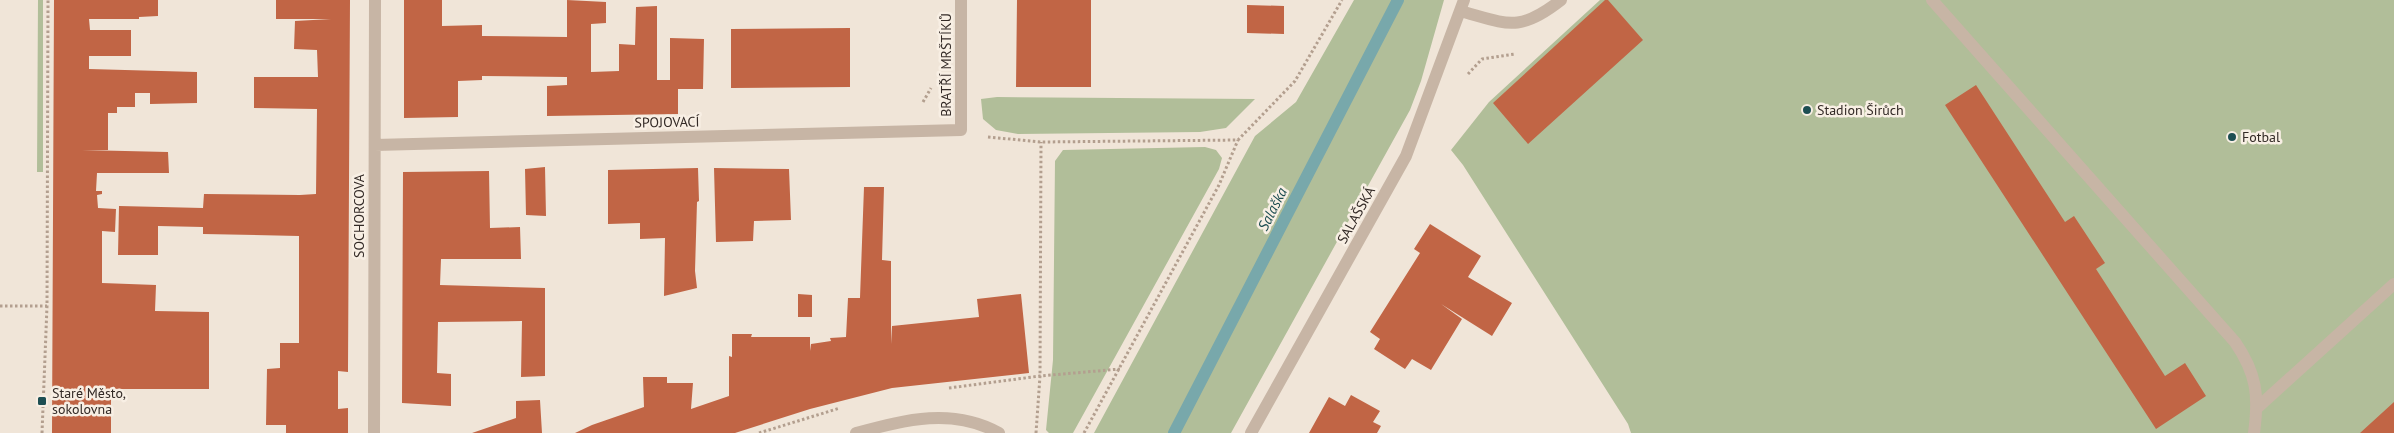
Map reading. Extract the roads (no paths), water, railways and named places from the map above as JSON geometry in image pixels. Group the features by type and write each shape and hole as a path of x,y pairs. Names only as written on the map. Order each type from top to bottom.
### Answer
{"street":[{"name":"SOCHORCOVA","path":"374,433 375,0"},
{"name":"BRATŘÍ MRŠTÍKŮ","path":"961,0 961,130"},
{"path":"1462,5 1496,20 1514,23 1528,22 1544,14 1561,0"},
{"path":"1932,0 2225,328 2248,361 2256,384 2257,408 2254,433"},
{"name":"SALAŠSKÁ","path":"1251,433 1406,156 1462,5"},
{"name":"SPOJOVACÍ","path":"374,145 961,130"},
{"path":"2257,408 2394,284"},
{"path":"856,433 901,421 929,417 977,422 999,433"}],"waterway":[{"name":"Salaška","path":"1174,433 1398,0"}],"place":[{"name":"Stadion Širůch","path":"1807,110"},
{"name":"Fotbal","path":"2232,137"},
{"name":"Staré Město, sokolovna","path":"42,401"}]}
